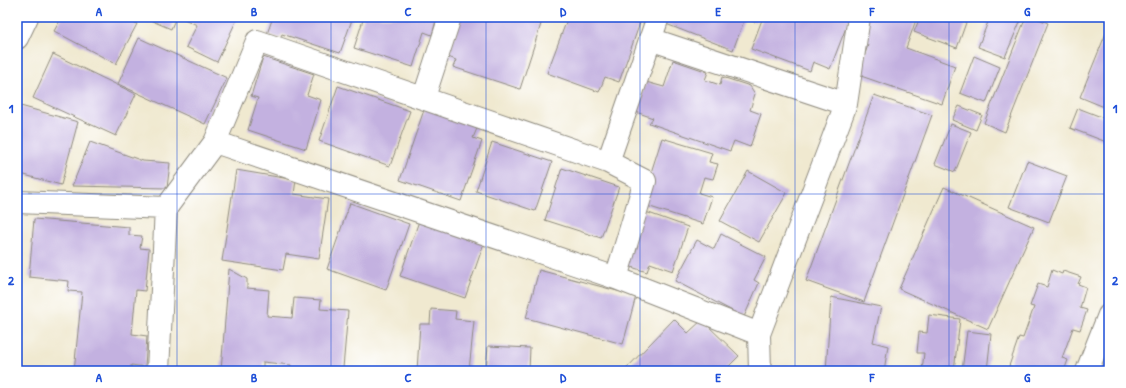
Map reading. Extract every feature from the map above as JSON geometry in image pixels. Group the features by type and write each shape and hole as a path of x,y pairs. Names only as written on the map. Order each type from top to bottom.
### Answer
{"street":[{"path":"17,38 27,17"},
{"path":"424,98 450,17"},
{"path":"608,162 658,17"},
{"path":"759,370 759,334 846,104 859,17"},
{"path":"650,39 846,104"},
{"path":"158,371 166,208 215,142 257,41 608,162 645,181 616,278"},
{"path":"215,142 616,278 759,334"},
{"path":"17,202 166,208"},
{"path":"1087,371 1109,315"}],"building":[{"path":"62,17 124,17 137,24 116,64 54,31"},
{"path":"143,17 176,17 171,29"},
{"path":"180,17 232,17 237,19 217,62 186,47 197,25"},
{"path":"273,17 353,17 340,53 282,34 280,38 267,34"},
{"path":"364,17 437,17 432,35 424,32 413,67 354,48"},
{"path":"461,17 519,17 541,24 520,89 453,67 456,60 448,57"},
{"path":"568,17 625,17 640,23 619,82 605,77 599,92 547,73"},
{"path":"669,17 757,17 755,22 745,18 733,50 666,24"},
{"path":"763,17 850,17 830,69 813,62 810,71 751,49"},
{"path":"867,17 917,17 906,48 955,66 942,104 858,75 868,45 859,38"},
{"path":"920,17 968,17 957,48 914,32"},
{"path":"990,17 1022,17 1005,57 978,47"},
{"path":"1026,17 1034,17 1048,23 1005,132 984,123"},
{"path":"1106,33 1109,34 1109,109 1080,97"},
{"path":"139,38 227,78 205,124 118,84"},
{"path":"53,54 136,94 116,136 33,98"},
{"path":"974,56 1000,67 986,103 960,93"},
{"path":"263,57 314,74 307,95 321,100 306,149 248,130 258,98 251,96"},
{"path":"673,60 708,72 705,80 720,85 722,77 750,86 755,94 750,110 761,114 750,147 734,141 730,151 649,123 653,118 636,112 646,82 664,87"},
{"path":"338,86 410,111 390,166 319,141"},
{"path":"874,95 932,115 864,302 806,281"},
{"path":"17,105 78,122 61,185 17,173"},
{"path":"959,106 982,115 976,130 952,120"},
{"path":"425,107 478,126 473,138 482,141 461,201 400,180"},
{"path":"1078,108 1109,120 1109,143 1070,128"},
{"path":"951,124 971,132 955,172 935,164"},
{"path":"662,138 712,153 709,162 718,164 713,179 704,177 699,193 712,197 703,224 641,204"},
{"path":"90,142 143,161 170,163 167,188 72,186"},
{"path":"492,142 552,162 535,211 476,191"},
{"path":"1027,161 1067,176 1049,222 1009,207"},
{"path":"562,168 619,187 601,238 545,220"},
{"path":"236,170 296,180 294,194 328,199 319,259 286,254 283,270 222,261"},
{"path":"748,171 787,193 759,242 720,221"},
{"path":"944,187 1034,227 988,329 899,289"},
{"path":"350,203 409,224 386,290 327,269"},
{"path":"643,211 688,227 673,271 650,263 647,272 625,265"},
{"path":"34,219 129,227 129,235 142,236 140,248 149,249 145,291 136,290 132,334 147,336 145,367 131,365 131,371 74,371 82,292 68,291 69,281 29,277"},
{"path":"419,221 484,243 465,298 400,276"},
{"path":"721,234 766,257 754,280 759,283 744,317 675,281 697,240 714,249"},
{"path":"229,269 247,279 247,288 269,290 267,316 292,318 294,298 321,300 320,309 348,311 343,368 330,367 330,371 291,371 291,365 263,362 263,371 221,371"},
{"path":"539,270 636,296 623,344 526,318"},
{"path":"1052,270 1062,274 1063,271 1081,277 1078,284 1086,287 1080,308 1087,310 1080,330 1073,328 1062,358 1068,360 1064,371 1021,371 1009,366 1019,337 1023,338 1034,307 1030,306 1038,284 1047,287"},
{"path":"831,297 881,307 873,342 888,346 884,371 826,371"},
{"path":"431,309 456,311 455,319 474,321 469,371 417,371 420,324 430,324"},
{"path":"929,315 960,319 954,371 922,371 924,353 917,353 919,332 927,333"},
{"path":"674,319 688,333 702,320 739,356 724,371 624,371"},
{"path":"967,331 991,334 987,371 962,371"},
{"path":"488,346 530,348 529,371 486,371"}]}
